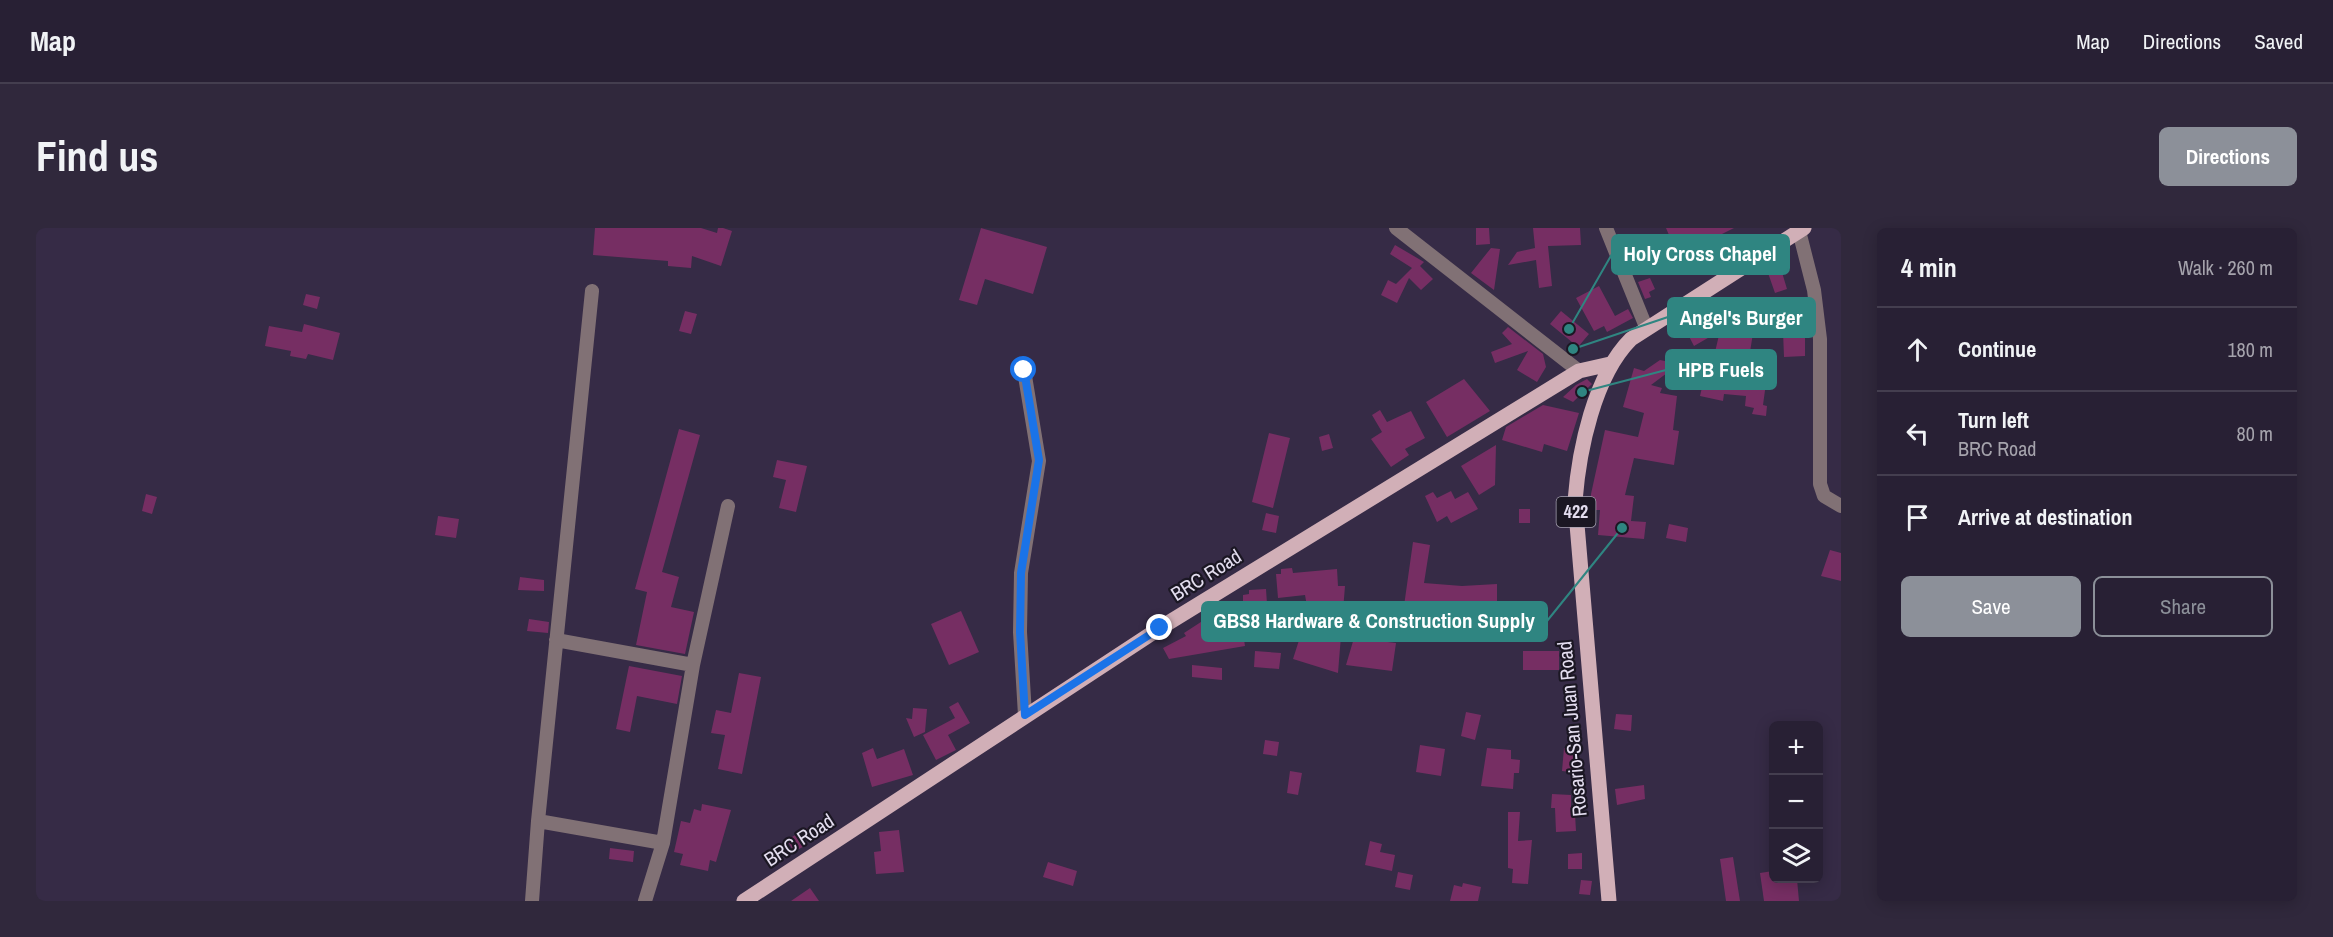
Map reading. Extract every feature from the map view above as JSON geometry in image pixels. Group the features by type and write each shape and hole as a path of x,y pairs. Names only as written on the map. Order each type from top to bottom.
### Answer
{"main road":[{"name":"Rosario-San Juan Road","path":"1609,901 1575,501 1588,428 1611,363 1625,345 1646,327 1801,230"},
{"name":"BRC Road","path":"744,901 1160,628 1579,371 1611,363"}],"street":[{"path":"1396,228 1579,371"},
{"path":"1606,228 1646,327"},
{"path":"1801,230 1814,290 1820,339 1820,484 1824,496 1841,506"},
{"path":"532,901 538,821 592,291"},
{"path":"1024,370 1039,460 1021,573 1020,632 1025,715"},
{"path":"645,901 663,843 693,665 728,506"},
{"path":"556,640 693,665"},
{"path":"538,821 663,843"}],"building":[{"path":"595,228 701,228 717,233 718,228 723,228 732,231 721,266 692,256 691,268 668,266 668,261 593,255"},
{"path":"981,228 1047,247 1033,294 985,279 977,305 959,300"},
{"path":"1476,228 1489,228 1490,244 1476,245"},
{"path":"1533,228 1580,228 1581,245 1548,246 1552,286 1539,288 1536,260 1508,265 1517,252 1535,248"},
{"path":"1666,228 1734,228 1698,246 1700,250 1678,262 1665,237 1669,235"},
{"path":"1395,245 1424,262 1420,266 1433,279 1421,290 1409,278 1397,303 1381,295 1388,280 1396,284 1412,268 1390,254"},
{"path":"1491,248 1500,249 1494,290 1471,273"},
{"path":"1781,269 1787,289 1775,293 1768,273"},
{"path":"1650,278 1655,289 1649,292 1651,297 1645,299 1638,282"},
{"path":"1599,286 1615,316 1628,309 1633,318 1607,332 1604,326 1594,331 1576,298"},
{"path":"306,294 320,297 317,309 303,305"},
{"path":"1710,308 1720,328 1753,333 1750,352 1743,351 1742,354 1727,351 1726,354 1715,352 1720,331 1694,346 1682,323"},
{"path":"1788,308 1798,310 1795,330 1805,330 1805,356 1784,357 1783,331"},
{"path":"685,311 697,314 691,334 679,331"},
{"path":"1561,311 1589,334 1578,347 1550,324"},
{"path":"304,324 340,333 333,360 308,354 306,359 290,356 291,351 265,346 269,326 302,332"},
{"path":"1508,327 1543,354 1546,367 1537,382 1517,370 1528,351 1495,363 1491,352 1512,344 1502,333"},
{"path":"1660,360 1679,364 1651,385 1662,388 1660,393 1677,396 1673,430 1679,431 1674,465 1634,458 1625,495 1634,496 1631,521 1646,522 1644,539 1598,535 1600,510 1590,510 1591,494 1605,430 1638,437 1644,413 1623,407 1634,368 1644,371"},
{"path":"1706,370 1729,375 1728,378 1766,383 1763,405 1767,406 1766,416 1752,414 1754,408 1745,406 1746,396 1724,394 1723,401 1700,396"},
{"path":"1464,379 1490,411 1447,437 1426,402"},
{"path":"1587,379 1592,384 1573,402 1563,397 1576,385"},
{"path":"1543,405 1579,413 1567,451 1544,444 1542,452 1502,440 1506,427"},
{"path":"1380,410 1387,422 1411,411 1425,438 1405,449 1409,455 1391,467 1371,439 1382,432 1372,415"},
{"path":"679,429 700,435 662,572 679,577 671,607 694,612 685,654 636,645 647,592 635,589"},
{"path":"1269,433 1290,438 1273,508 1252,502"},
{"path":"1329,434 1333,448 1322,451 1319,437"},
{"path":"1496,445 1495,485 1479,495 1461,466"},
{"path":"777,460 807,466 796,512 779,508 786,480 773,477"},
{"path":"1451,491 1455,499 1468,492 1478,509 1451,523 1447,516 1437,522 1425,496 1433,492 1437,498"},
{"path":"146,494 157,497 152,514 142,511"},
{"path":"1519,509 1530,509 1530,523 1519,523"},
{"path":"1266,513 1279,516 1276,533 1262,530"},
{"path":"438,516 459,519 456,538 435,535"},
{"path":"1669,524 1688,528 1686,542 1666,538"},
{"path":"1413,542 1430,545 1424,583 1462,586 1497,584 1497,602 1470,602 1470,606 1449,608 1449,616 1403,613"},
{"path":"1830,550 1841,553 1841,581 1821,576"},
{"path":"1292,568 1293,573 1337,569 1338,586 1345,586 1338,673 1293,659 1308,612 1305,595 1278,598 1276,574 1281,574 1281,569"},
{"path":"520,577 544,580 544,591 518,590"},
{"path":"1266,589 1268,619 1241,621 1245,646 1169,659 1163,648 1186,636 1184,633 1204,620 1228,616 1227,603 1243,601 1243,595 1249,594 1249,590"},
{"path":"961,611 979,652 949,665 931,624"},
{"path":"529,619 549,622 548,633 527,631"},
{"path":"1354,638 1396,643 1392,671 1346,665"},
{"path":"1255,651 1281,653 1279,669 1254,667"},
{"path":"1523,651 1559,651 1559,670 1523,670"},
{"path":"1192,665 1222,668 1222,680 1192,677"},
{"path":"629,666 682,676 677,704 637,696 630,732 616,729"},
{"path":"739,673 761,677 742,774 718,769 725,735 711,733 716,710 731,713"},
{"path":"958,702 970,723 948,735 956,750 936,760 923,735 955,718 949,707"},
{"path":"913,708 927,709 925,732 914,737 906,718 912,719"},
{"path":"1466,712 1481,715 1475,740 1461,736"},
{"path":"1616,714 1632,715 1631,731 1614,729"},
{"path":"1265,740 1279,742 1277,756 1263,754"},
{"path":"1420,745 1445,749 1441,776 1416,772"},
{"path":"873,748 877,759 904,749 913,775 872,787 862,753"},
{"path":"1487,748 1511,750 1511,759 1520,760 1519,773 1514,773 1513,789 1481,786"},
{"path":"1564,748 1574,749 1574,757 1581,758 1580,773 1562,771"},
{"path":"1290,771 1302,773 1298,795 1287,793"},
{"path":"1644,785 1645,799 1617,805 1615,789"},
{"path":"1552,794 1571,795 1571,815 1575,814 1576,831 1556,832 1555,808 1551,808"},
{"path":"702,804 731,810 716,862 710,860 708,871 680,865 683,854 674,852 681,821 690,823 694,809 701,811"},
{"path":"1508,812 1520,812 1518,841 1532,840 1528,884 1512,883 1513,869 1508,868"},
{"path":"807,828 812,836 804,841 806,845 794,852 787,840"},
{"path":"899,830 904,872 876,874 874,852 881,851 879,832"},
{"path":"1370,841 1382,844 1380,852 1395,855 1392,871 1365,865"},
{"path":"610,848 634,851 633,862 609,859"},
{"path":"1582,853 1582,869 1568,869 1568,854"},
{"path":"1733,857 1740,901 1726,901 1720,859"},
{"path":"1048,862 1077,871 1073,886 1043,877"},
{"path":"1398,872 1413,875 1410,890 1395,887"},
{"path":"1769,872 1769,883 1797,883 1799,901 1764,901 1760,873"},
{"path":"1581,880 1592,881 1590,895 1579,894"},
{"path":"1463,883 1481,887 1478,901 1450,901 1454,885 1462,887"},
{"path":"810,888 819,901 791,901"}],"place":[{"name":"Holy Cross Chapel","path":"1569,329"},
{"name":"Angel's Burger","path":"1573,349"},
{"name":"HPB Fuels","path":"1582,392"},
{"name":"GBS8 Hardware & Construction Supply","path":"1622,528"}],"route":[{"path":"1024,370 1039,460 1021,573 1020,632 1025,715 1160,628"}]}
